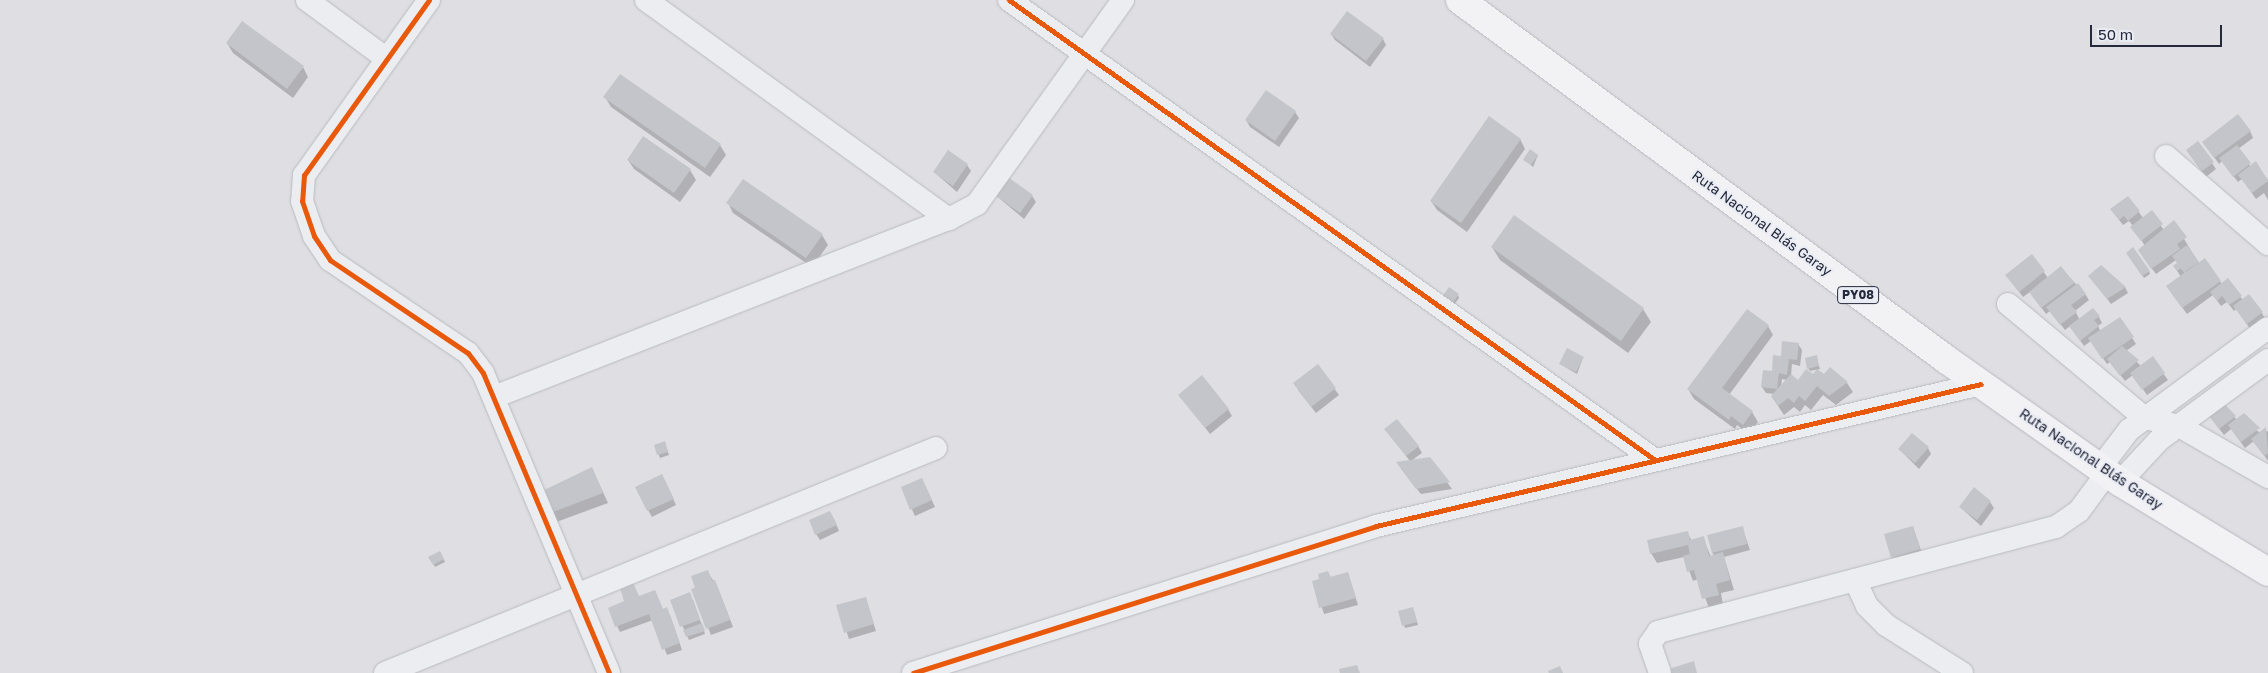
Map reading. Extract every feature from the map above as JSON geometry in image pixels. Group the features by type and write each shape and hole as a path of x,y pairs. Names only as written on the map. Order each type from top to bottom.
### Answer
{"highway":[{"name":"Ruta Nacional Blás Garay","path":"1460,0 1980,384 2109,474 2268,572"}],"street":[{"path":"307,0 387,59"},
{"path":"429,0 304,175 302,201 314,236 330,260 468,354 483,373 609,673"},
{"path":"646,0 949,219"},
{"path":"1009,0 1656,460"},
{"path":"494,397 949,219 977,204 1123,0"},
{"path":"2166,156 2268,244"},
{"path":"2008,304 2145,418 2179,426 2268,478"},
{"path":"1660,673 1650,644 1658,632 2056,527 2079,511 2109,474 2129,430 2268,328"},
{"path":"2109,474 2179,426 2268,360"},
{"path":"913,673 1376,526 1980,384"},
{"path":"385,673 936,448"},
{"path":"1855,580 1867,606 1886,625 1962,673"}],"building":[{"path":"1347,11 1384,38 1366,61 1330,34"},
{"path":"242,21 304,66 287,89 226,43"},
{"path":"620,74 721,144 705,168 603,97"},
{"path":"1266,90 1296,111 1275,141 1245,120"},
{"path":"2238,114 2251,131 2214,158 2202,142"},
{"path":"1489,116 1521,139 1461,223 1430,201"},
{"path":"643,136 691,169 674,193 627,160"},
{"path":"2198,141 2214,162 2202,171 2186,150"},
{"path":"2237,145 2251,163 2233,177 2219,158"},
{"path":"1530,149 1538,155 1531,165 1523,160"},
{"path":"948,150 968,164 953,186 933,172"},
{"path":"2256,161 2268,181 2252,193 2238,175"},
{"path":"1005,175 1033,195 1020,213 992,193"},
{"path":"743,179 823,234 806,258 726,203"},
{"path":"2128,196 2140,211 2128,221 2124,216 2119,220 2110,209"},
{"path":"2152,210 2163,224 2141,241 2130,227"},
{"path":"1514,215 1644,308 1621,341 1491,247"},
{"path":"2174,220 2187,237 2177,244 2180,249 2151,269 2138,250"},
{"path":"2187,245 2199,262 2184,272 2181,268 2177,271 2173,266 2177,263 2172,256"},
{"path":"2133,247 2150,271 2142,276 2126,253"},
{"path":"2032,254 2045,271 2019,292 2005,275"},
{"path":"2205,258 2221,281 2182,308 2166,286"},
{"path":"2101,265 2126,287 2107,299 2088,276"},
{"path":"2061,266 2074,283 2041,308 2029,292"},
{"path":"2228,278 2242,296 2229,305 2222,296 2217,301 2210,292"},
{"path":"2078,283 2086,294 2071,305 2077,312 2060,325 2046,307"},
{"path":"1449,287 1459,294 1444,315 1434,308"},
{"path":"2249,294 2263,312 2247,324 2233,306"},
{"path":"2093,308 2100,316 2094,320 2099,326 2080,341 2069,326"},
{"path":"1747,309 1769,325 1722,388 1753,411 1743,425 1731,416 1729,420 1687,389"},
{"path":"2120,317 2134,337 2102,359 2088,338"},
{"path":"1782,341 1799,343 1797,360 1789,359 1787,375 1779,373 1777,389 1761,387 1763,370 1772,371 1773,355 1781,356"},
{"path":"2122,346 2139,360 2120,376 2107,359"},
{"path":"1567,348 1584,357 1576,372 1559,364"},
{"path":"1817,355 1819,366 1807,369 1805,358"},
{"path":"2153,356 2165,373 2142,390 2130,373"},
{"path":"1318,364 1336,388 1311,407 1293,383"},
{"path":"1830,367 1848,382 1829,396 1817,386 1805,401 1799,396 1794,403 1788,398 1778,406 1771,396 1791,374 1798,380 1806,369 1813,374 1817,369 1824,374"},
{"path":"1202,375 1229,409 1205,428 1178,395"},
{"path":"2221,400 2236,416 2219,429 2206,412"},
{"path":"2244,413 2260,428 2241,442 2228,425"},
{"path":"1397,419 1419,446 1406,456 1384,429"},
{"path":"2266,427 2268,453 2264,456 2251,439"},
{"path":"1912,433 1929,447 1915,463 1898,449"},
{"path":"665,441 668,452 657,455 654,445"},
{"path":"1430,457 1450,482 1416,489 1396,462"},
{"path":"592,467 603,493 545,515 536,494"},
{"path":"662,474 674,499 647,511 635,487"},
{"path":"922,478 932,500 910,510 901,487"},
{"path":"1974,487 1991,501 1977,520 1959,507"},
{"path":"830,511 837,525 815,535 809,520"},
{"path":"1743,526 1747,544 1712,553 1707,535"},
{"path":"1913,526 1920,549 1891,558 1884,534"},
{"path":"1688,531 1690,540 1704,536 1709,556 1723,552 1730,580 1716,584 1719,595 1702,599 1694,570 1687,572 1683,556 1690,554 1688,545 1650,554 1647,540"},
{"path":"440,551 444,559 433,565 428,557"},
{"path":"708,570 712,581 715,580 730,620 706,629 691,589 695,588 691,576"},
{"path":"1328,571 1330,577 1348,572 1356,598 1319,608 1312,581 1319,579 1318,574"},
{"path":"633,583 639,596 655,590 663,609 667,607 680,643 662,650 649,614 615,627 608,608 624,601 620,588"},
{"path":"690,592 700,620 680,627 670,600"},
{"path":"866,597 874,624 844,633 836,605"},
{"path":"1413,607 1417,622 1402,626 1398,611"},
{"path":"702,623 705,631 686,637 683,630"},
{"path":"1694,661 1697,673 1656,673"},
{"path":"1357,665 1360,673 1340,673 1339,669"},
{"path":"1560,666 1563,673 1549,673 1548,671"}],"cycle path":[{"path":"429,0 304,175 302,201 314,236 330,260 468,353 483,373 609,673"},
{"path":"1009,0 1655,460"},
{"path":"913,673 1376,526 1981,384"}]}
